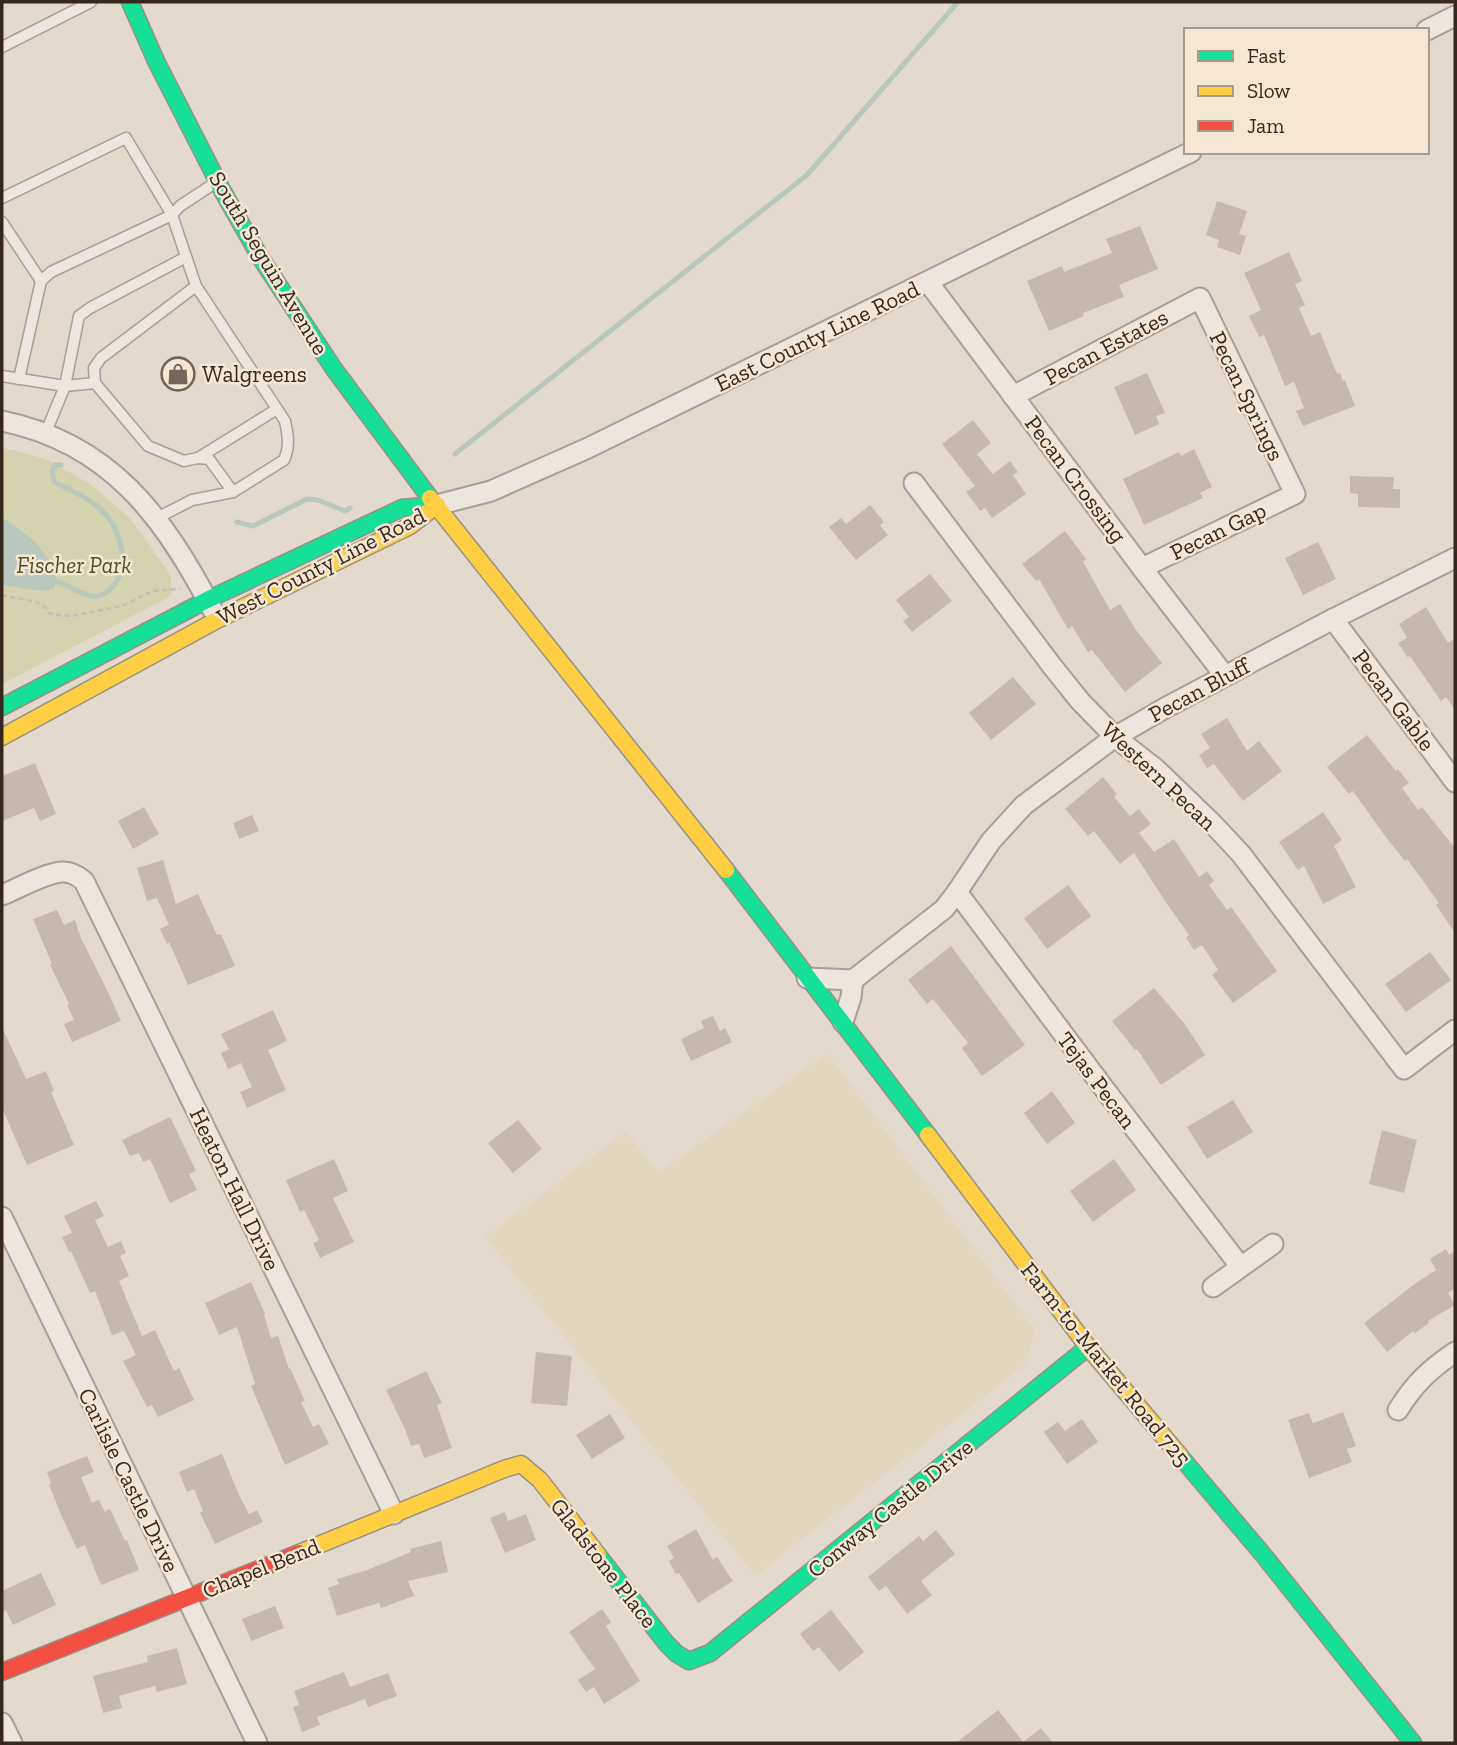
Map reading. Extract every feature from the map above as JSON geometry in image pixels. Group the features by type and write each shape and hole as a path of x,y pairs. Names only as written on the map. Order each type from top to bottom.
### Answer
{"street":[{"name":"South Seguin Avenue","path":"130,2 156,61 260,257 334,369 393,449 708,845 807,978"},
{"path":"1429,29 1455,16"},
{"name":"East County Line Road","path":"437,505 491,491 588,448 1187,154"},
{"name":"Pecan Crossing","path":"928,282 1225,676"},
{"name":"Pecan Estates","path":"1013,396 1200,298"},
{"name":"Pecan Springs","path":"1200,298 1295,494"},
{"path":"2,421 46,432 74,446 112,471 157,518 191,570 217,620"},
{"name":"Western Pecan","path":"914,483 1080,701 1115,737 1156,769 1241,854 1404,1069 1455,1030"},
{"name":"Pecan Gap","path":"1142,568 1295,494"},
{"name":"West County Line Road","path":"2,706 207,600 402,508 437,505"},
{"name":"West County Line Road","path":"2,737 217,620 410,526 437,505"},
{"name":"Pecan Bluff","path":"853,980 944,909 990,841 1024,805 1115,737 1164,708 1333,619 1455,558"},
{"name":"Pecan Gable","path":"1333,619 1455,782"},
{"name":"Heaton Hall Drive","path":"2,895 61,872 75,874 84,881 394,1514"},
{"name":"Tejas Pecan","path":"957,892 1240,1266"},
{"path":"807,978 853,980 843,1022"},
{"name":"Farm-to-Market Road 725","path":"807,978 1088,1347 1265,1558 1413,1743"},
{"name":"Carlisle Castle Drive","path":"2,1217 257,1743"},
{"path":"1213,1287 1273,1244"},
{"name":"Conway Castle Drive","path":"689,1661 710,1653 725,1642 1088,1347"},
{"path":"1398,1410 1417,1382 1455,1353"},
{"name":"Chapel Bend","path":"2,1672 521,1464"},
{"name":"Gladstone Place","path":"521,1464 540,1480 666,1643 689,1661"},
{"path":"2,1723 12,1743"}],"lane":[{"path":"2,47 73,6 90,2"},
{"path":"2,198 126,138 172,215 196,286 285,421 288,451 284,460 233,492 192,500 157,518"},
{"path":"19,379 41,281 51,272 172,215 180,206 218,181"},
{"path":"2,222 41,281"},
{"path":"46,432 65,386 79,316 186,257"},
{"path":"196,286 101,358 94,368 96,383 148,446 184,461 198,458 277,410"},
{"path":"2,376 65,386 96,383"},
{"path":"198,458 209,460 233,492"}],"path":[{"path":"2,595 36,602 45,607 48,613 71,616 122,606 153,591 181,589"}],"shaded area":[{"path":"2,518 40,548 53,568 54,589 35,590 2,585"},
{"path":"827,1053 1035,1330 1025,1365 755,1576 485,1237 626,1131 658,1173"}],"green space":[{"name":"Fischer Park","path":"2,448 48,460 90,484 130,518 171,576 171,596 2,684"}],"building":[{"path":"1217,201 1247,211 1239,234 1246,236 1240,255 1217,247 1219,240 1206,235"},
{"path":"1140,226 1158,269 1119,285 1124,297 1083,313 1084,316 1049,331 1027,281 1062,266 1064,272 1112,253 1106,239"},
{"path":"1289,252 1302,281 1295,284 1305,305 1299,308 1311,336 1320,332 1337,374 1340,373 1343,381 1345,380 1355,406 1303,426 1296,411 1304,408 1294,382 1285,386 1264,335 1259,337 1249,316 1261,310 1244,273"},
{"path":"1147,373 1165,413 1156,416 1159,424 1135,435 1114,387"},
{"path":"973,420 991,443 977,454 993,474 1010,461 1018,472 1013,475 1026,494 992,518 985,508 980,511 966,492 975,486 942,444"},
{"path":"1194,449 1212,487 1200,493 1203,498 1144,525 1123,479 1179,452 1181,456"},
{"path":"1350,476 1394,477 1393,489 1400,489 1400,508 1358,507 1358,494 1350,493"},
{"path":"870,505 884,522 880,525 888,535 856,560 829,527 841,518 846,524"},
{"path":"1065,531 1086,559 1083,562 1110,610 1120,604 1162,663 1125,692 1092,650 1088,652 1072,626 1068,629 1039,579 1036,581 1022,564"},
{"path":"1318,542 1336,579 1303,595 1285,558"},
{"path":"930,574 952,601 912,632 903,621 909,617 896,600"},
{"path":"1426,607 1448,643 1455,638 1455,710 1446,697 1441,701 1398,643 1407,638 1399,624"},
{"path":"1013,677 1036,704 991,740 969,713"},
{"path":"1227,718 1247,751 1259,741 1282,771 1243,801 1214,764 1207,768 1199,755 1210,748 1201,734"},
{"path":"1367,735 1409,783 1402,788 1418,810 1422,807 1455,848 1455,933 1436,905 1439,903 1407,859 1405,861 1385,836 1353,791 1349,794 1327,767"},
{"path":"35,763 56,814 40,821 34,808 2,821 2,776"},
{"path":"1103,777 1117,794 1114,797 1130,816 1139,809 1151,824 1139,833 1154,852 1174,839 1199,877 1207,871 1214,881 1209,885 1227,910 1231,907 1277,971 1233,1003 1212,975 1218,970 1202,945 1194,950 1186,938 1189,935 1134,853 1120,864 1094,831 1088,836 1065,809"},
{"path":"144,807 159,834 133,849 118,821"},
{"path":"1323,812 1342,840 1334,846 1356,887 1323,904 1304,866 1298,870 1279,842"},
{"path":"252,815 259,831 239,839 233,823"},
{"path":"163,860 176,904 198,894 217,935 221,934 235,966 188,985 169,942 167,944 160,929 169,925 157,898 147,901 137,868"},
{"path":"1068,885 1091,916 1047,949 1024,918"},
{"path":"57,910 64,925 75,920 121,1021 72,1042 64,1024 74,1020 67,1005 69,1004 50,965 52,964 33,919"},
{"path":"951,946 1025,1045 982,1076 962,1048 968,1043 933,999 927,1004 908,980"},
{"path":"1430,952 1451,980 1406,1012 1385,984"},
{"path":"1154,988 1184,1023 1205,1055 1161,1085 1137,1049 1135,1050 1112,1021"},
{"path":"273,1010 287,1041 268,1050 286,1090 247,1108 240,1092 252,1087 241,1063 228,1069 221,1053 229,1049 221,1034"},
{"path":"713,1016 720,1031 725,1028 732,1042 691,1061 681,1039 704,1028 701,1021"},
{"path":"2,1027 26,1079 46,1071 54,1091 51,1092 74,1145 27,1165 2,1108"},
{"path":"1052,1091 1075,1123 1047,1144 1024,1113"},
{"path":"1233,1100 1253,1132 1207,1159 1187,1127"},
{"path":"170,1117 196,1171 189,1174 197,1190 170,1203 150,1159 143,1162 139,1153 130,1156 122,1140"},
{"path":"518,1120 542,1149 513,1173 488,1143"},
{"path":"1382,1130 1417,1140 1404,1193 1369,1184"},
{"path":"334,1159 348,1191 333,1198 354,1242 320,1258 313,1243 319,1240 304,1210 300,1212 286,1180"},
{"path":"1114,1159 1136,1190 1093,1222 1070,1191"},
{"path":"96,1201 104,1216 95,1220 108,1247 121,1241 126,1253 120,1256 129,1276 119,1281 142,1336 155,1330 174,1371 179,1368 194,1400 158,1417 152,1405 147,1407 123,1361 136,1355 124,1331 112,1335 95,1291 90,1293 62,1237 72,1233 64,1216"},
{"path":"1446,1249 1449,1255 1455,1251 1455,1288 1448,1293 1455,1305 1428,1321 1429,1323 1415,1333 1413,1331 1387,1352 1364,1323 1436,1270 1430,1259"},
{"path":"251,1282 265,1314 271,1338 278,1336 289,1369 305,1401 301,1402 313,1427 319,1424 329,1444 285,1465 251,1386 255,1384 237,1327 219,1335 205,1303"},
{"path":"536,1352 572,1356 567,1406 531,1403"},
{"path":"426,1371 442,1403 437,1405 452,1448 424,1458 419,1444 411,1446 386,1390"},
{"path":"1343,1412 1356,1446 1347,1449 1352,1462 1309,1478 1288,1420 1309,1413 1313,1423"},
{"path":"610,1414 625,1438 592,1459 576,1435"},
{"path":"1082,1419 1098,1442 1067,1464 1044,1432 1058,1422 1065,1431"},
{"path":"222,1454 249,1514 257,1510 263,1522 215,1544 200,1513 203,1511 194,1489 187,1492 179,1472"},
{"path":"87,1456 94,1472 81,1477 92,1503 99,1500 105,1512 110,1509 139,1570 101,1585 85,1545 77,1549 49,1485 51,1484 47,1472"},
{"path":"505,1512 508,1521 526,1514 536,1540 505,1553 490,1518"},
{"path":"696,1529 713,1560 717,1557 733,1581 698,1603 679,1573 676,1574 669,1561 674,1558 667,1546"},
{"path":"936,1530 955,1554 921,1581 932,1595 907,1614 886,1586 879,1591 868,1577 919,1536 923,1541"},
{"path":"441,1541 448,1572 408,1581 414,1596 381,1608 379,1603 337,1616 328,1588 339,1584 337,1579 411,1552 410,1549"},
{"path":"41,1573 56,1605 13,1625 6,1610 2,1612 2,1591"},
{"path":"275,1606 284,1628 251,1641 242,1619"},
{"path":"602,1609 611,1622 606,1626 640,1681 604,1704 594,1687 586,1692 578,1680 595,1669 569,1632"},
{"path":"831,1610 864,1652 839,1672 819,1647 813,1651 800,1634"},
{"path":"177,1648 187,1684 157,1692 155,1686 119,1696 122,1708 103,1713 93,1676 148,1662 147,1656"},
{"path":"344,1672 350,1687 388,1673 397,1696 368,1707 365,1699 317,1717 320,1725 302,1732 293,1707 299,1705 294,1691"},
{"path":"998,1710 1023,1742 1041,1728 1053,1743 956,1743"}],"waterway":[{"path":"455,454 807,175 958,2"},
{"path":"51,579 87,595 98,596 114,585 122,565 117,532 105,514 87,499 54,482 52,471 55,465 61,465"},
{"path":"237,522 253,526 307,499 318,500 345,511 350,508"}],"traffic: fast":[{"path":"130,2 156,61 222,190 260,257 334,369 430,498"},
{"path":"2,707 207,600 402,508 437,505"},
{"path":"726,870 928,1135"},
{"path":"598,1555 677,1654 689,1661 710,1653 1088,1347"},
{"path":"1180,1456 1265,1557 1413,1743"}],"traffic: slow":[{"path":"430,498 726,870"},
{"path":"2,737 217,620 410,526 437,505"},
{"path":"928,1135 1088,1347 1180,1456"},
{"path":"299,1553 521,1464 540,1480 598,1555"}],"traffic: jam":[{"path":"2,1672 299,1553"}],"place":[{"name":"Walgreens","path":"178,374"}]}
